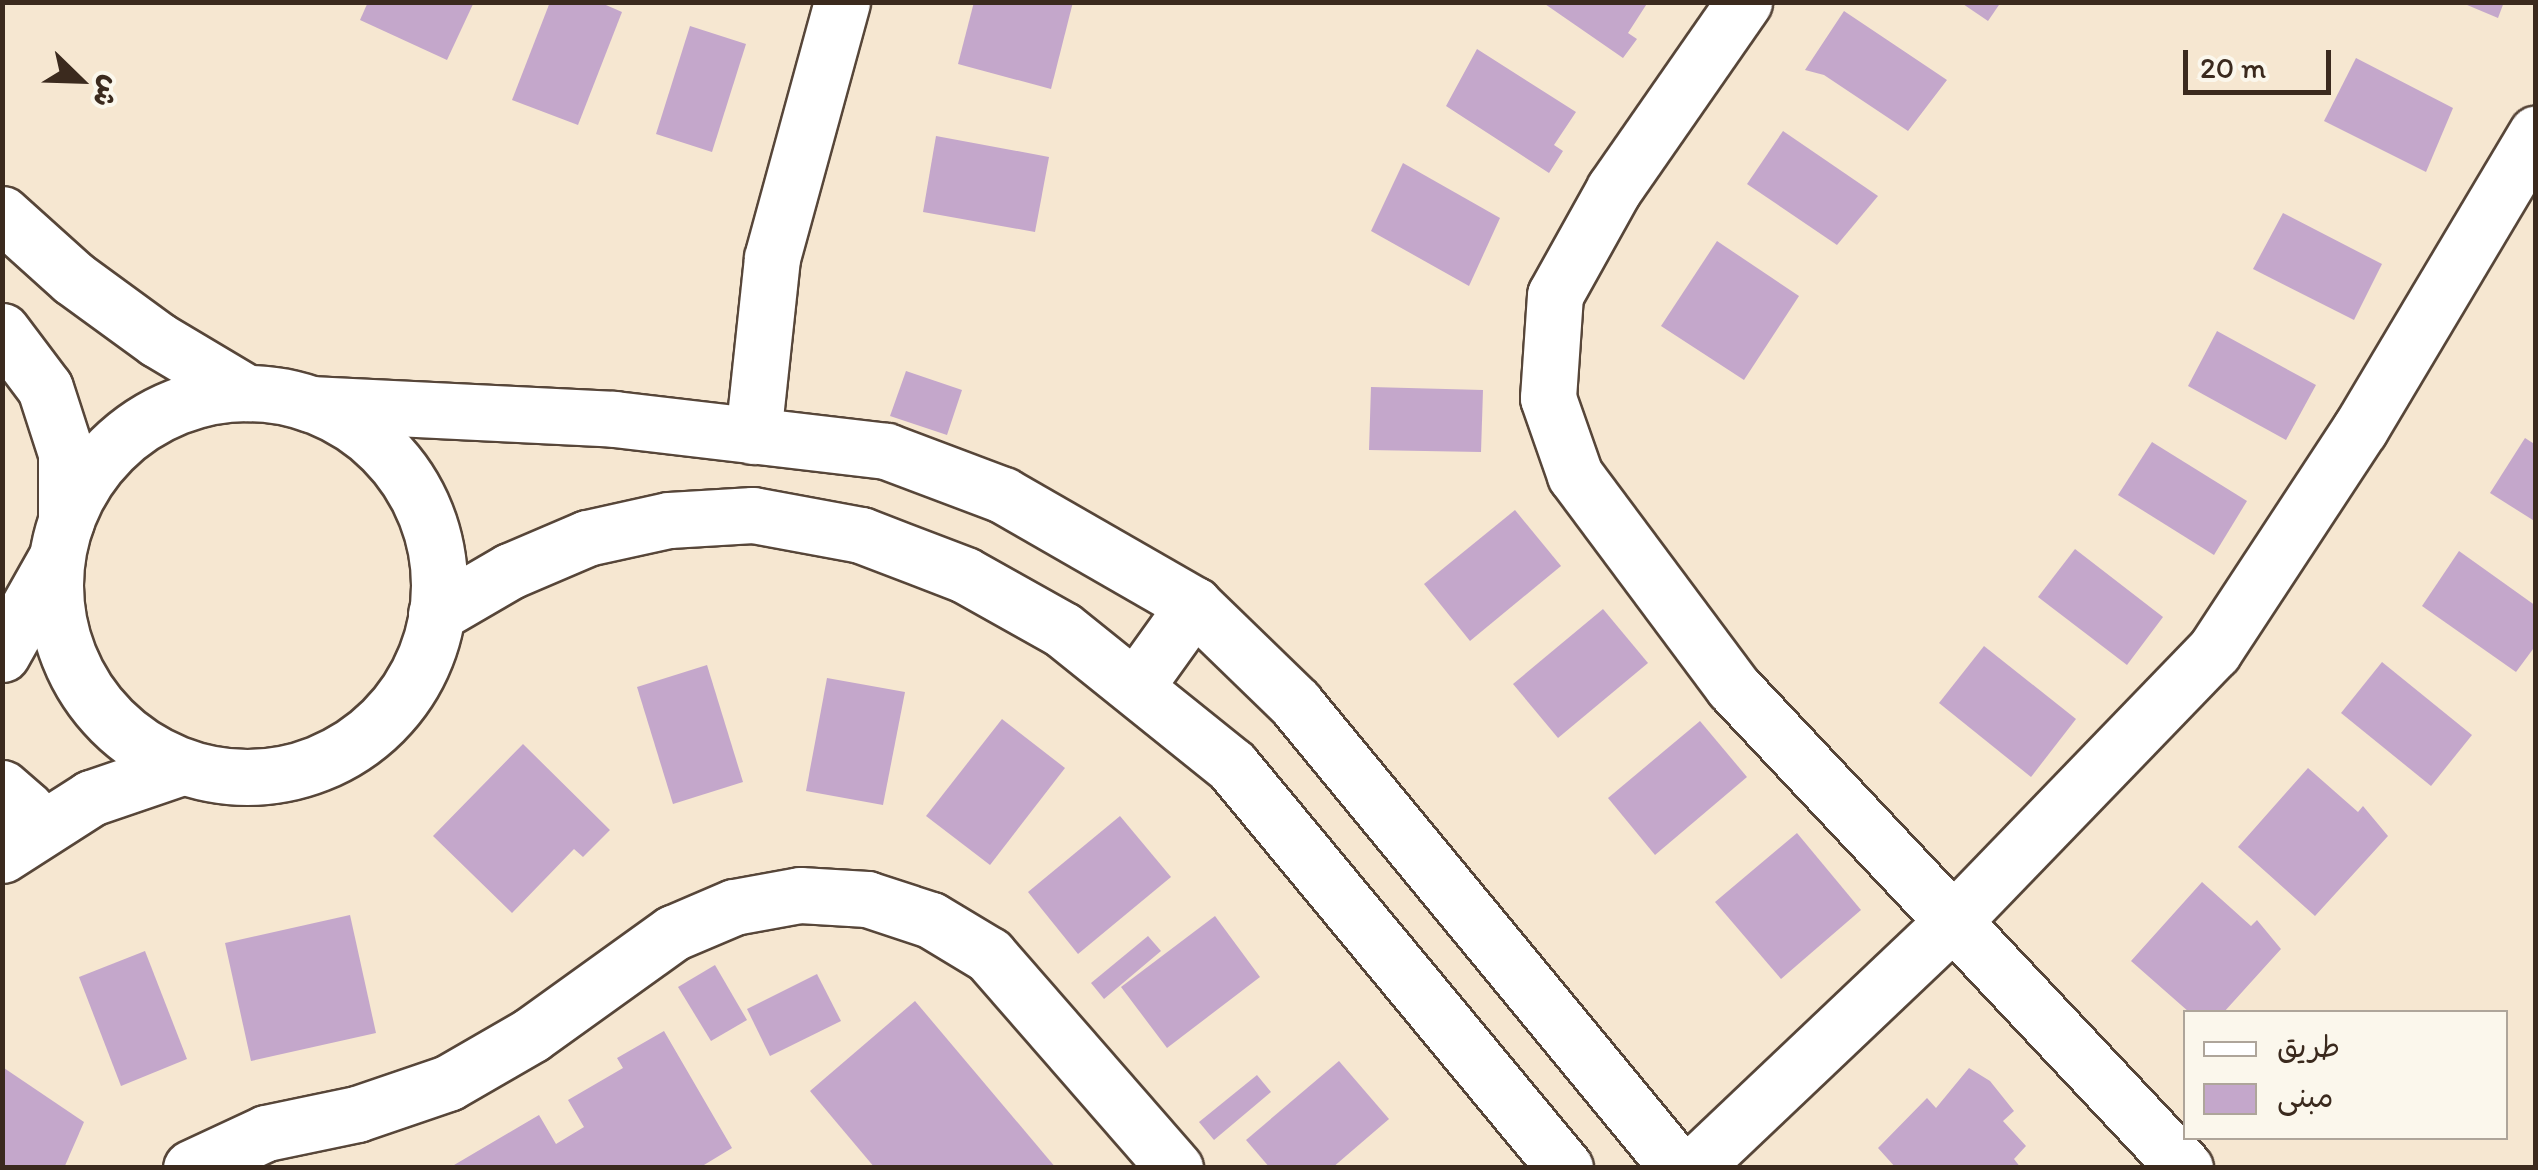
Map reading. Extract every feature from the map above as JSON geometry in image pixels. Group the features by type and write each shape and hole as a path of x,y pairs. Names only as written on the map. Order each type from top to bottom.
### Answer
{"street":[{"path":"753,436 772,258 842,2"},
{"path":"1744,2 1614,189 1555,296 1548,398 1575,475 1733,687 2185,1168"},
{"path":"1693,1168 1952,922 2214,651 2360,429 2536,134"},
{"path":"2,214 74,278 158,340 248,393"},
{"path":"2,331 45,388 66,453 60,632 92,700 118,728 182,766 256,778 292,772 344,750 388,715 411,685 436,614 433,539 420,504 376,442 312,404"},
{"path":"2,654 61,539 80,490 123,438 182,404 248,393 312,404 614,419 886,451 1003,495 1194,605 1295,703 1678,1168"},
{"path":"436,614 510,570 587,538 669,520 753,515 861,535 966,575 1063,630 1232,766 1564,1168"},
{"path":"1136,686 1194,605"},
{"path":"15,846 92,798 182,766"},
{"path":"2,788 26,809 15,846"},
{"path":"191,1168 266,1133 358,1114 448,1084 531,1035 673,934 734,906 800,895 868,899 931,920 989,954 1175,1168"}],"building":[{"path":"368,2 474,2 447,60 360,20"},
{"path":"550,2 599,2 622,12 578,125 512,100"},
{"path":"974,2 1073,2 1051,89 958,64"},
{"path":"1542,2 1648,2 1628,33 1637,39 1623,58"},
{"path":"1960,2 2001,2 1988,21"},
{"path":"2460,2 2504,2 2498,18"},
{"path":"1844,11 1947,80 1908,131 1824,75 1805,70"},
{"path":"690,26 746,44 712,152 656,134"},
{"path":"1477,49 1576,112 1554,145 1563,151 1549,173 1446,106"},
{"path":"2356,58 2453,108 2426,172 2324,121"},
{"path":"1783,131 1878,196 1837,245 1747,184"},
{"path":"936,136 1049,157 1035,232 923,212"},
{"path":"1403,163 1500,218 1469,286 1371,231"},
{"path":"2283,213 2382,264 2354,320 2253,269"},
{"path":"1717,241 1799,296 1744,380 1661,326"},
{"path":"2217,331 2316,385 2286,440 2188,386"},
{"path":"906,371 962,390 947,435 890,416"},
{"path":"1371,387 1483,390 1481,452 1369,450"},
{"path":"2525,438 2536,445 2536,522 2490,493"},
{"path":"2152,442 2247,501 2214,555 2118,495"},
{"path":"1515,510 1561,566 1470,641 1424,584"},
{"path":"2075,549 2163,617 2127,665 2038,597"},
{"path":"2459,551 2536,606 2536,645 2516,672 2422,606"},
{"path":"1603,609 1648,663 1558,738 1513,684"},
{"path":"1984,646 2076,719 2031,777 1939,703"},
{"path":"2382,662 2472,735 2431,786 2341,713"},
{"path":"707,665 743,782 673,804 637,687"},
{"path":"827,678 905,692 883,805 806,791"},
{"path":"1002,719 1065,768 990,865 926,816"},
{"path":"1700,721 1747,777 1655,855 1608,798"},
{"path":"523,744 610,830 583,857 574,849 512,913 433,836"},
{"path":"2308,768 2358,812 2363,806 2388,836 2315,916 2238,847"},
{"path":"1120,816 1171,877 1078,954 1028,892"},
{"path":"1797,833 1861,910 1781,979 1715,902"},
{"path":"2202,882 2251,926 2257,920 2281,949 2226,1010 2187,1010 2131,961"},
{"path":"350,915 376,1033 251,1061 225,943"},
{"path":"1215,916 1260,977 1167,1048 1121,987"},
{"path":"1148,936 1161,951 1104,999 1091,983"},
{"path":"145,951 187,1059 121,1086 79,977"},
{"path":"715,965 747,1020 711,1041 678,987"},
{"path":"817,974 841,1021 770,1056 747,1009"},
{"path":"915,1001 1056,1168 875,1168 810,1091"},
{"path":"664,1031 732,1148 699,1168 449,1168 539,1115 556,1144 584,1127 568,1100 623,1068 617,1058"},
{"path":"1339,1061 1389,1119 1332,1168 1270,1168 1246,1140"},
{"path":"4,1068 84,1122 64,1168 2,1168"},
{"path":"1969,1068 1990,1081 2014,1111 2003,1121 2026,1146 2014,1159 2021,1168 1896,1168 1878,1148 1927,1098 1936,1108"},
{"path":"1257,1075 1271,1092 1214,1140 1199,1122"}]}
